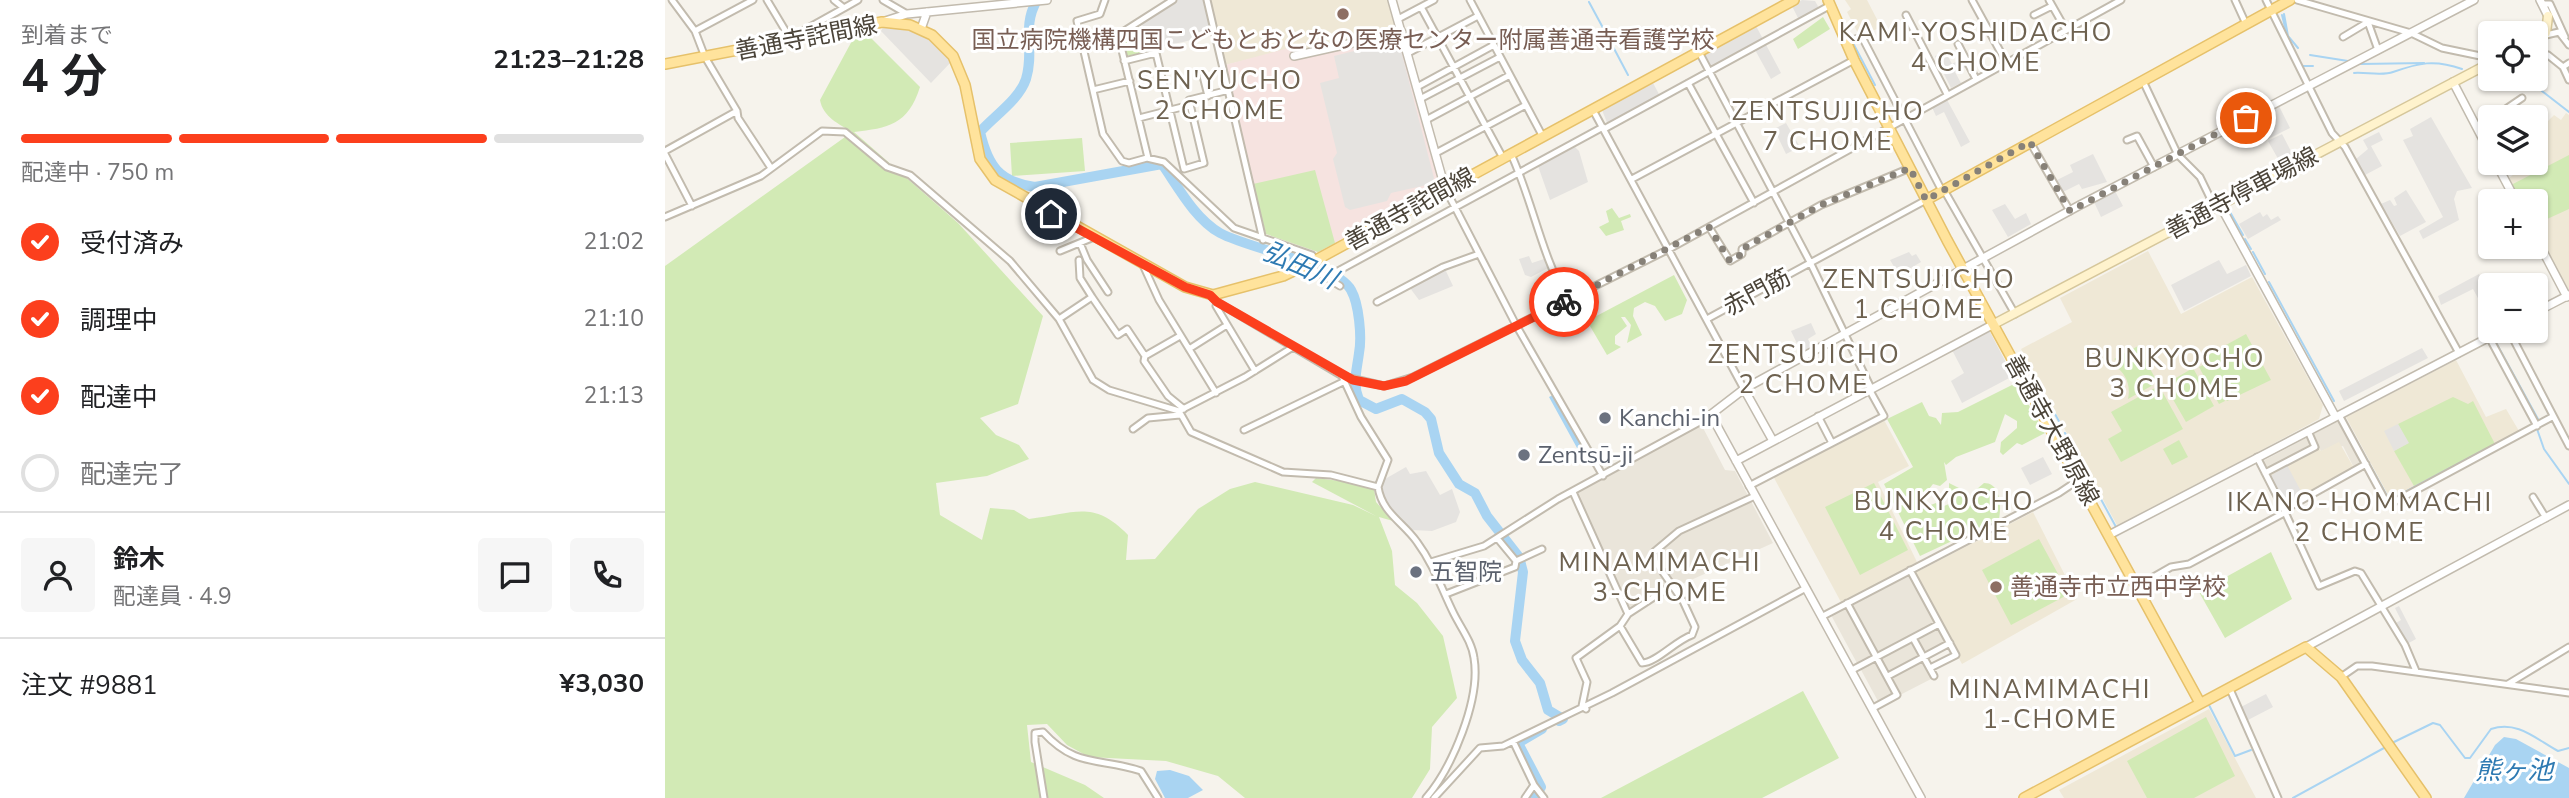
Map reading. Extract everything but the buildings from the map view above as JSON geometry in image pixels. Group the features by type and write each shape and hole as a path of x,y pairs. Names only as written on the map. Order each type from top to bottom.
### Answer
{"main road":[{"name":"善通寺詫間線","path":"665,64 882,22 921,29 944,45 960,69 975,146 986,170 1009,190 1185,287 1214,298 1283,276 1312,262 1794,0"},
{"path":"1828,3 1845,42 1910,168 1922,202 2290,0"},
{"path":"2547,21 2548,16"},
{"name":"善通寺停車場線","path":"1994,324 2478,68"},
{"name":"善通寺大野原線","path":"1922,202 1994,324 2200,703"},
{"path":"2024,798 2306,647 2341,677 2426,798"}],"street":[{"path":"672,0 695,31 705,57 737,111 738,118 771,168"},
{"path":"695,31 753,0"},
{"path":"767,0 791,40 858,0"},
{"path":"834,0 843,8"},
{"path":"883,0 907,14"},
{"path":"882,22 907,14 1047,0"},
{"path":"1105,0 1100,14 1077,21 1103,134 1122,161 1129,163 1148,158 1164,162 1234,228 1312,255 1312,262 1340,286"},
{"path":"1148,158 1119,38 1121,33 1173,0"},
{"path":"1207,0 1263,240"},
{"path":"1392,0 1445,188 1516,325 1603,476"},
{"path":"1398,19 1433,0"},
{"path":"1470,0 1543,137"},
{"path":"1972,0 2006,62"},
{"path":"1214,298 1344,379 1384,386 1397,384 1669,249 1904,117 2121,0"},
{"path":"2235,0 2246,24"},
{"path":"2266,0 2332,133 2341,141 2459,354"},
{"path":"2297,0 2411,33 2442,48 2478,58"},
{"path":"1431,562 1465,552 1500,536 1708,417 1744,389 1845,333 2308,85 2474,0"},
{"path":"2541,2 2548,16"},
{"path":"2541,2 2550,5 2569,45"},
{"path":"1327,276 1688,83 1828,3"},
{"path":"2034,15 2051,3 2066,30"},
{"path":"1421,7 1486,126 1520,174 1537,220 1543,250 1567,299"},
{"path":"921,29 927,12"},
{"path":"1906,15 1947,94"},
{"path":"1408,53 1478,16"},
{"path":"2343,37 2368,22"},
{"path":"2368,22 2378,50"},
{"path":"2548,35 2558,32 2565,37"},
{"path":"1294,56 1402,33"},
{"path":"1845,42 1862,37 1943,191 2015,314"},
{"path":"1958,44 1976,79"},
{"path":"1417,87 1494,45"},
{"path":"1699,52 1811,264 1884,416 1749,486"},
{"path":"1124,61 1157,53 1184,169"},
{"path":"2548,55 2566,65 2569,80"},
{"path":"1420,99 1500,57"},
{"path":"1632,179 1854,60"},
{"path":"1426,120 1510,75"},
{"path":"1203,76 1208,96"},
{"path":"2143,81 2178,155 2200,177 2367,464 2385,500 2394,502 2552,417"},
{"path":"1093,90 1130,82"},
{"path":"2453,82 2478,130"},
{"path":"1688,83 1754,202"},
{"path":"1179,177 1184,169 1204,163 1189,100 1229,90"},
{"path":"2512,105 2522,98"},
{"path":"1436,153 1526,105"},
{"path":"1139,118 1190,106"},
{"path":"1593,110 1773,441"},
{"path":"692,206 665,152 737,111"},
{"path":"665,217 761,176 811,136 822,131 845,132 887,167 910,174 1010,261 1059,319 1093,380 1109,390 1181,412"},
{"path":"2127,140 2137,136 2154,167"},
{"path":"2030,142 2070,211"},
{"path":"1709,227 1728,261 1742,254 1742,249 1789,222 1910,168"},
{"name":"赤門筋","path":"1707,319 1922,202"},
{"path":"1059,251 1094,237"},
{"path":"1080,243 1108,292"},
{"path":"1377,302 1443,267 1479,254"},
{"path":"2547,259 2568,297 2548,307"},
{"path":"1079,260 1080,278 1092,297 1118,335 1127,329 1145,356 1144,361 1162,390 1181,412 1191,432 1283,472 1331,475 1378,487"},
{"path":"1143,264 1180,336 1216,393"},
{"path":"1059,319 1092,297"},
{"path":"1214,298 1216,306 1255,372"},
{"path":"1736,461 1994,324"},
{"path":"1189,349 1227,325"},
{"path":"1145,356 1180,336"},
{"path":"2109,536 2478,343"},
{"path":"2492,343 2537,426"},
{"path":"2515,343 2569,446"},
{"path":"1133,429 1148,418 1181,412 1255,372 1293,347"},
{"path":"1244,430 1344,379"},
{"path":"1344,379 1361,417 1388,460 1378,487 1386,511 1410,532 1431,562 1473,651 1474,683 1469,711 1438,784 1426,798"},
{"path":"1818,416 1832,443"},
{"path":"1708,417 1736,461 1823,616 1921,798"},
{"path":"2265,474 2315,447 2308,431"},
{"path":"2257,457 2319,586 2355,572 2361,573 2405,645 2416,671"},
{"path":"2136,587 2171,568 2189,564 2367,464"},
{"path":"1823,616 2059,493 2080,479"},
{"path":"1573,492 1629,614"},
{"path":"1620,626 1642,663 1656,659 1675,642 1692,635 1695,627 1655,561 1654,552 1678,532 1755,496"},
{"path":"2533,497 2546,518"},
{"path":"2306,647 2569,505"},
{"path":"1446,594 1515,567 1516,561 1500,536"},
{"path":"1516,561 1542,549"},
{"path":"1910,570 1956,655 1930,668"},
{"path":"1584,708 1587,682 1577,658 1620,626 1629,614 1671,586"},
{"path":"1434,798 1479,748 1513,741 1584,708 1806,588"},
{"path":"1847,603 1898,695 1873,708"},
{"path":"1853,670 1939,624"},
{"path":"1913,638 1934,676"},
{"path":"1888,676 1949,643"},
{"path":"2508,684 2569,648"},
{"path":"2341,677 2363,665 2569,693"},
{"path":"2229,687 2277,798"},
{"path":"1044,798 1035,742 1035,733 1043,732 1060,750 1082,759 1141,771 1158,798"},
{"path":"1513,741 1538,791 1525,798"}],"shaded area":[{"path":"1178,0 1204,0 1210,28 1204,30 1205,37 1156,48 1141,23"},
{"path":"1210,0 1389,0 1397,30 1301,53 1300,47 1225,65"},
{"path":"1802,0 1815,1 1819,8 1799,20 1792,6"},
{"path":"1845,0 1867,0 1881,27 1860,37 1847,12 1851,9"},
{"path":"884,26 923,34 952,61 931,83 881,31"},
{"path":"1756,26 1781,73 1771,79 1754,48 1713,70 1704,54"},
{"path":"1397,30 1438,179 1431,190 1318,252 1266,234 1225,65 1300,45 1301,52"},
{"path":"1394,41 1399,43 1434,178 1431,184 1391,193 1387,201 1350,210 1345,207 1333,159 1337,153 1320,83 1339,78 1334,56"},
{"path":"1945,51 1952,64 1963,58 1967,67 1955,72 1961,83 1951,88 1935,56"},
{"path":"1653,83 1660,96 1608,125 1602,110"},
{"path":"1946,98 1970,142 1961,147 1944,112 1936,116 1931,105"},
{"path":"2278,104 2290,128 2268,139 2263,130 2267,127 2260,113"},
{"path":"2566,113 2569,115 2569,290 2548,252 2548,189 2513,189 2508,179 2513,175 2548,175 2548,121 2554,115 2561,120"},
{"path":"2431,117 2472,188 2457,191 2454,199 2459,220 2423,239 2419,231 2443,217 2403,140 2413,136 2410,129"},
{"path":"1786,123 1800,147 1786,154 1774,129"},
{"path":"2379,132 2383,140 2371,146 2382,166 2365,175 2356,159 2368,149 2363,140"},
{"path":"2282,134 2294,157 2281,164 2268,141"},
{"path":"1575,147 1579,151 1588,182 1550,200 1538,166"},
{"path":"2093,154 2107,182 2082,189 2079,184 2063,192 2057,180 2073,172 2070,165"},
{"path":"2406,190 2426,222 2400,236 2381,204 2390,200 2394,206 2397,205 2394,198"},
{"path":"2115,191 2123,206 2101,217 2094,202"},
{"path":"2005,204 2015,219 2026,213 2031,224 2008,237 1992,210"},
{"path":"2260,212 2263,217 2267,214 2271,220 2278,216 2281,220 2248,239 2239,224"},
{"path":"2148,251 2181,314 2252,277 2323,405 2319,419 2118,527 2021,349 2072,322 2060,298"},
{"path":"1909,252 1912,256 1916,254 1921,262 1899,275 1890,260"},
{"path":"1529,256 1532,263 1544,259 1548,268 1531,277 1525,275 1519,259"},
{"path":"2219,260 2227,274 2246,265 2251,276 2184,311 2171,285"},
{"path":"1445,269 1453,286 1419,300 1410,288"},
{"path":"2478,275 2478,298 2473,289 2441,305 2438,296"},
{"path":"1811,323 1816,334 1808,339 1812,347 1802,354 1791,331"},
{"path":"1989,330 2013,376 1962,403 1951,381 1964,373 1952,350"},
{"path":"2422,348 2428,358 2344,401 2339,391"},
{"path":"2456,360 2486,417 2506,409 2519,431 2394,497 2388,495 2346,417"},
{"path":"1883,418 1909,466 1878,482 1917,562 1842,604 1773,476"},
{"path":"2339,420 2363,464 2354,468 2343,446 2321,451 2312,435"},
{"path":"1701,424 1725,470 1735,471 1773,543 1629,608 1575,494"},
{"path":"2398,424 2409,443 2394,451 2384,431"},
{"path":"2308,437 2311,447 2265,469 2261,462"},
{"path":"2339,442 2354,468 2285,505 2269,474 2319,448 2321,451"},
{"path":"2043,457 2052,474 2030,485 2021,468"},
{"path":"2287,465 2303,495 2285,505 2269,477"},
{"path":"1406,467 1410,474 1426,471 1440,495 1452,489 1460,512 1456,522 1432,531 1412,530 1388,509 1381,487 1385,479"},
{"name":"善通寺市立西中学校","path":"2033,512 2077,599 1962,664 1913,574"},
{"path":"1910,574 1936,623 1878,653 1851,605"},
{"path":"2399,606 2416,639 2407,644 2396,623 2401,620 2395,608"},
{"path":"1847,607 1875,656 1858,665 1831,615"},
{"path":"1938,627 1946,641 1924,653 1918,638"},
{"path":"1912,641 1920,657 1888,673 1881,657"},
{"path":"1876,660 1894,692 1894,695 1879,703 1860,668"},
{"path":"1921,661 1933,678 1900,695 1892,675"},
{"path":"2266,694 2273,707 2248,720 2241,707"},
{"path":"2209,709 2256,798 2064,798 2059,790"}],"green space":[{"path":"1823,17 1830,29 1798,49 1793,39"},
{"path":"1126,32 1130,39 1143,32 1154,51 1125,56 1120,38"},
{"path":"868,35 920,87 903,117 887,126 854,132 958,223 1043,316 1018,404 980,418 996,435 1019,445 1029,459 987,476 936,483 940,515 982,540 990,508 1014,510 1029,519 1071,512 1093,513 1116,524 1128,535 1126,560 1155,559 1198,509 1230,489 1255,482 1353,505 1376,516 1312,482 1316,478 1364,484 1374,489 1376,502 1393,521 1379,517 1392,551 1395,585 1417,603 1443,636 1457,698 1432,727 1430,769 1412,798 1245,798 1218,776 1166,761 1089,757 1067,745 1047,724 1027,725 1031,762 1085,785 1104,798 665,798 665,266 852,132 824,111 820,100 853,39"},
{"path":"1082,138 1085,171 1012,176 1010,143"},
{"path":"2569,155 2569,209 2548,219 2548,189 2513,189 2511,185 2530,175 2548,175 2548,166"},
{"path":"1315,170 1335,243 1318,252 1266,234 1253,184"},
{"path":"1612,208 1619,218 1630,214 1631,217 1621,221 1624,230 1606,236 1599,227 1609,222 1606,211"},
{"path":"1674,275 1687,300 1682,314 1665,321 1655,306 1645,302 1634,308 1633,316 1642,335 1627,343 1631,325 1625,317 1621,317 1627,326 1615,336 1615,344 1621,347 1607,355 1587,321"},
{"path":"2246,334 2271,380 2227,401 2215,380 2225,401 2219,404 2199,367 2207,363 2204,357"},
{"path":"2138,346 2155,378 2153,385 2128,399 2127,380 2114,366 2118,362 2114,359"},
{"path":"2193,368 2214,406 2186,422 2167,389 2169,382"},
{"path":"2016,383 2045,433 2022,445 2017,443 2003,455 2000,452 2001,442 2017,428 2017,421 2005,414 1995,442 1956,457 1946,465 1944,462 1947,480 1940,486 1933,484 1921,499 1925,507 1936,503 1939,508 1949,504 1949,483 1959,488 1965,497 1978,495 1977,489 1984,483 1990,484 1999,497 1999,519 1920,556 1884,484 1913,467 1887,419 1922,402 1929,416 1936,418 1941,425 1942,413 1958,412"},
{"path":"2155,388 2162,391 2183,429 2121,462 2108,439 2122,431 2111,412"},
{"path":"2453,397 2468,404 2473,401 2495,444 2414,486 2394,451 2408,443 2398,424"},
{"path":"2179,440 2188,457 2172,465 2163,449"},
{"path":"1874,483 1908,550 1860,575 1825,507"},
{"path":"2039,539 2069,594 2011,625 1982,570"},
{"path":"2271,552 2292,599 2225,638 2199,592"},
{"path":"1803,691 1839,758 1762,798 1601,798"},
{"path":"2206,717 2235,776 2194,798 2147,798 2127,761"}],"water":[{"path":"1553,395 1586,455 1582,457 1549,397"},
{"name":"熊ヶ池","path":"2504,737 2516,739 2569,768 2569,798 2464,798 2495,745"},
{"path":"1170,770 1189,776 1203,790 1188,798 1165,798 1155,779 1157,771"}],"waterway":[{"name":"弘田川","path":"1037,0 1030,20 1028,68 1023,87 980,132 991,163 1012,181 1035,187 1162,164 1195,211 1220,233 1329,272 1343,281 1354,296 1359,321 1360,346 1355,382 1359,400 1376,409 1402,399 1425,412 1431,419 1439,453 1459,484 1475,493 1487,516 1519,557 1523,572 1515,641 1522,660 1540,683 1548,710 1563,719 1559,721"},
{"path":"1589,2 1609,39"},
{"path":"2284,14 2288,36 2298,48"},
{"path":"2282,15 2287,35"},
{"path":"1843,23 1850,37"},
{"path":"1610,41 1628,75"},
{"path":"1853,43 1875,85"},
{"path":"2310,55 2348,61"},
{"path":"2361,64 2424,63"},
{"path":"2354,73 2389,73 2427,63 2462,69"},
{"path":"2302,66 2313,66"},
{"path":"2542,91 2569,112"},
{"path":"2230,212 2243,235"},
{"path":"2245,239 2251,249"},
{"path":"2253,252 2265,274"},
{"path":"2269,282 2334,401"},
{"path":"2496,343 2539,421"},
{"path":"2049,403 2061,425"},
{"path":"2345,420 2387,496 2394,498 2486,449"},
{"path":"2537,429 2544,449 2569,484"},
{"path":"2065,433 2116,527"},
{"path":"2209,705 2235,756 2251,750"},
{"path":"2394,742 2433,723 2440,725 2465,758 2470,758 2491,729 2500,727 2526,732 2558,751 2569,748"},
{"name":"弘田川","path":"1533,798 1541,787 1518,743 1542,729"},
{"path":"2293,798 2384,748"},
{"path":"2274,783 2281,798"}],"way so far":[{"path":"1564,302 1709,227 1730,261 1742,254 1742,249 1781,225 1857,189 1899,175 1910,168 1926,200 2030,142 2070,211 2246,118"}],"place":[{"name":"国立病院機構四国こどもとおとなの医療センター附属善通寺看護学校","path":"1343,14"},
{"name":"Kanchi-in","path":"1605,418"},
{"name":"Zentsū-ji","path":"1524,455"},
{"name":"五智院","path":"1416,572"},
{"name":"善通寺市立西中学校","path":"1996,587"}],"district":[{"name":"KAMI-YOSHIDACHO 4 CHOME","path":"1976,47"},
{"name":"SEN'YUCHO 2 CHOME","path":"1220,95"},
{"name":"ZENTSUJICHO 7 CHOME","path":"1828,126"},
{"name":"ZENTSUJICHO 1 CHOME","path":"1919,294"},
{"name":"ZENTSUJICHO 2 CHOME","path":"1804,369"},
{"name":"BUNKYOCHO 3 CHOME","path":"2175,373"},
{"name":"BUNKYOCHO 4 CHOME","path":"1944,516"},
{"name":"IKANO-HOMMACHI 2 CHOME","path":"2360,517"},
{"name":"MINAMIMACHI 3-CHOME","path":"1660,577"},
{"name":"MINAMIMACHI 1-CHOME","path":"2050,704"}],"route":[{"path":"1051,214 1185,287 1210,295 1217,302 1330,366 1342,376 1370,385 1384,386 1406,381 1564,302"}]}
